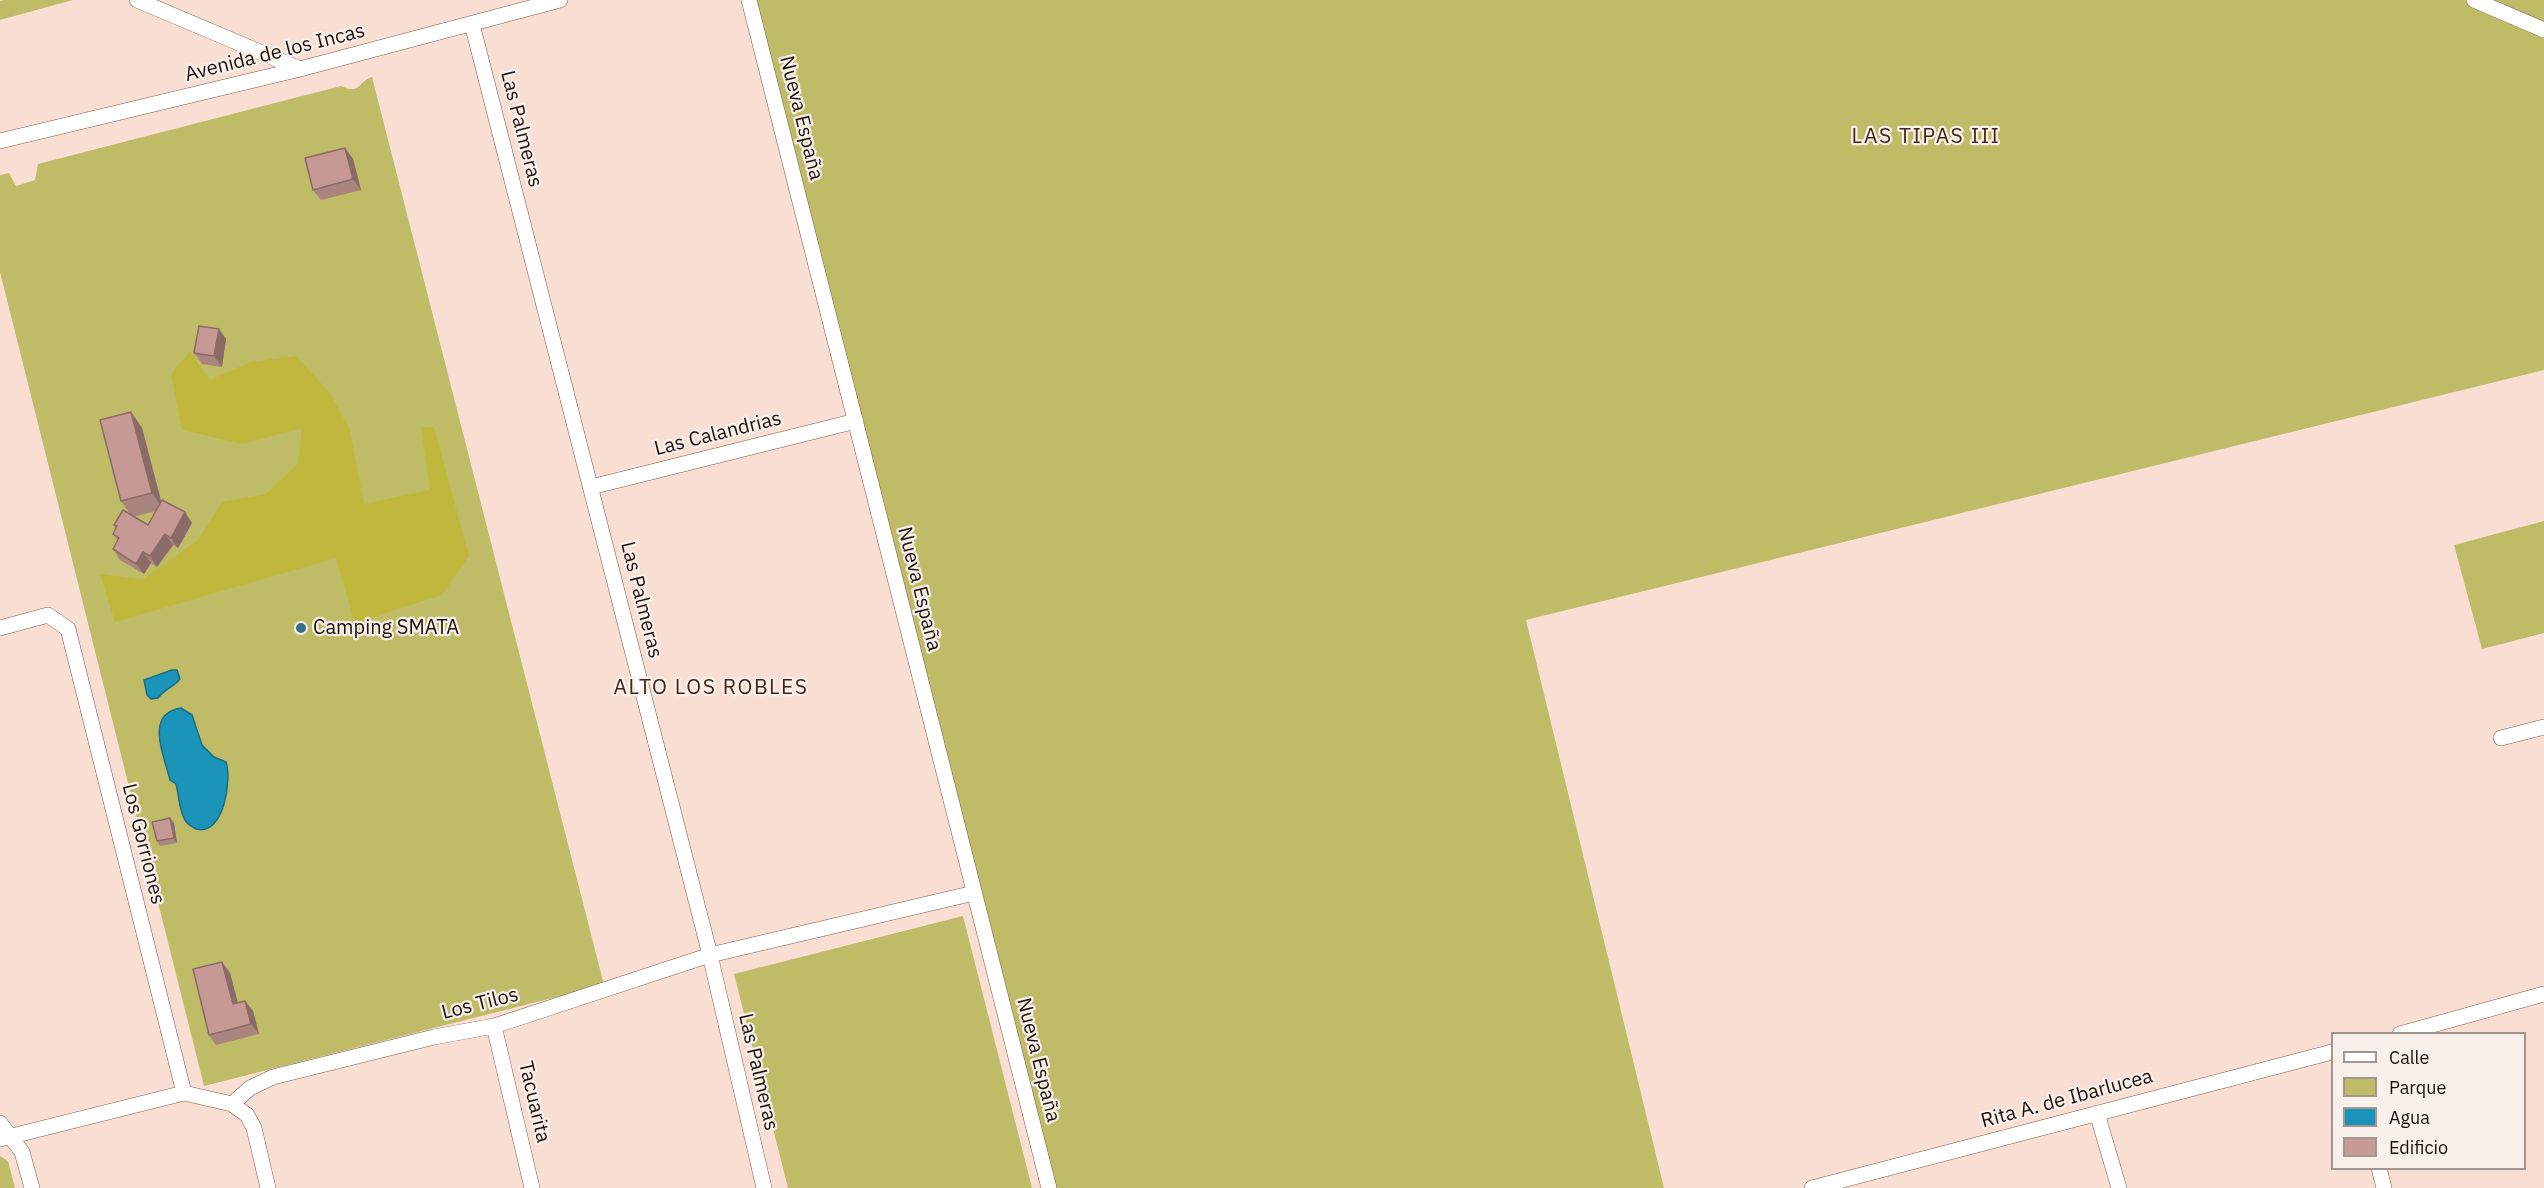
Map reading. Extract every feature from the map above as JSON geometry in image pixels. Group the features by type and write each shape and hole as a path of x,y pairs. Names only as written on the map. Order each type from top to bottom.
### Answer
{"street":[{"path":"138,0 300,69"},
{"name":"Avenida de los Incas","path":"0,141 300,69 472,24 518,5 560,0"},
{"name":"Nueva España","path":"749,0 1049,1188"},
{"path":"2474,0 2544,30"},
{"name":"Las Palmeras","path":"472,24 710,955 764,1188"},
{"name":"Las Calandrias","path":"591,487 856,421"},
{"name":"Los Gorriones","path":"0,628 48,615 68,629 184,1093"},
{"path":"2501,738 2544,727"},
{"name":"Los Tilos","path":"232,1104 250,1088 273,1077 434,1037 494,1026 710,955 974,893"},
{"path":"2407,1032 2544,994"},
{"name":"Tacuarita","path":"494,1026 532,1188"},
{"name":"Rita A. de Ibarlucea","path":"1812,1188 1842,1184 2097,1113 2331,1052"},
{"path":"5,1137 184,1093 232,1104 247,1115 254,1128 268,1188"},
{"path":"2097,1113 2119,1188"},
{"path":"0,1123 5,1137 22,1152 32,1188"},
{"path":"2380,1170 2384,1188"}],"green space":[{"path":"73,0 0,20 0,1"},
{"path":"749,0 2544,0 2544,370 1526,620 1664,1188 1049,1188"},
{"name":"Camping SMATA","path":"372,77 604,985 204,1086 0,272 0,175 9,173 16,186 35,180 38,164 341,86 356,88"},
{"path":"2544,521 2544,633 2482,649 2454,545"},
{"path":"963,916 1032,1188 788,1188 734,974"},
{"path":"0,1156 8,1161 15,1188 0,1188"}],"shaded area":[{"path":"190,351 210,380 250,362 296,356 330,393 350,430 364,504 430,490 421,427 434,427 469,556 442,595 355,623 336,558 115,622 100,574 143,579 198,540 222,502 266,494 298,463 302,428 243,444 182,430 171,374"}],"water":[{"path":"177,670 180,679 158,698 151,699 147,695 144,680"},
{"path":"181,708 192,715 202,745 214,757 226,762 228,770 224,805 213,824 206,829 196,829 185,820 176,784 170,780 161,748 159,737 163,718 170,712"}],"building":[{"path":"345,148 353,179 313,190 305,158"},
{"path":"199,326 219,329 214,356 194,353"},
{"path":"131,412 152,493 121,501 100,420"},
{"path":"162,500 185,512 171,538 165,534 150,556 143,552 136,564 113,549 119,538 113,534 117,526 114,525 123,510 148,525"},
{"path":"170,818 174,838 157,841 152,822"},
{"path":"222,962 233,1004 245,1001 251,1024 209,1035 193,969"}],"place":[{"name":"Camping SMATA","path":"301,628"}],"district":[{"name":"LAS TIPAS III","path":"1926,137"},
{"name":"ALTO LOS ROBLES","path":"711,688"}]}
